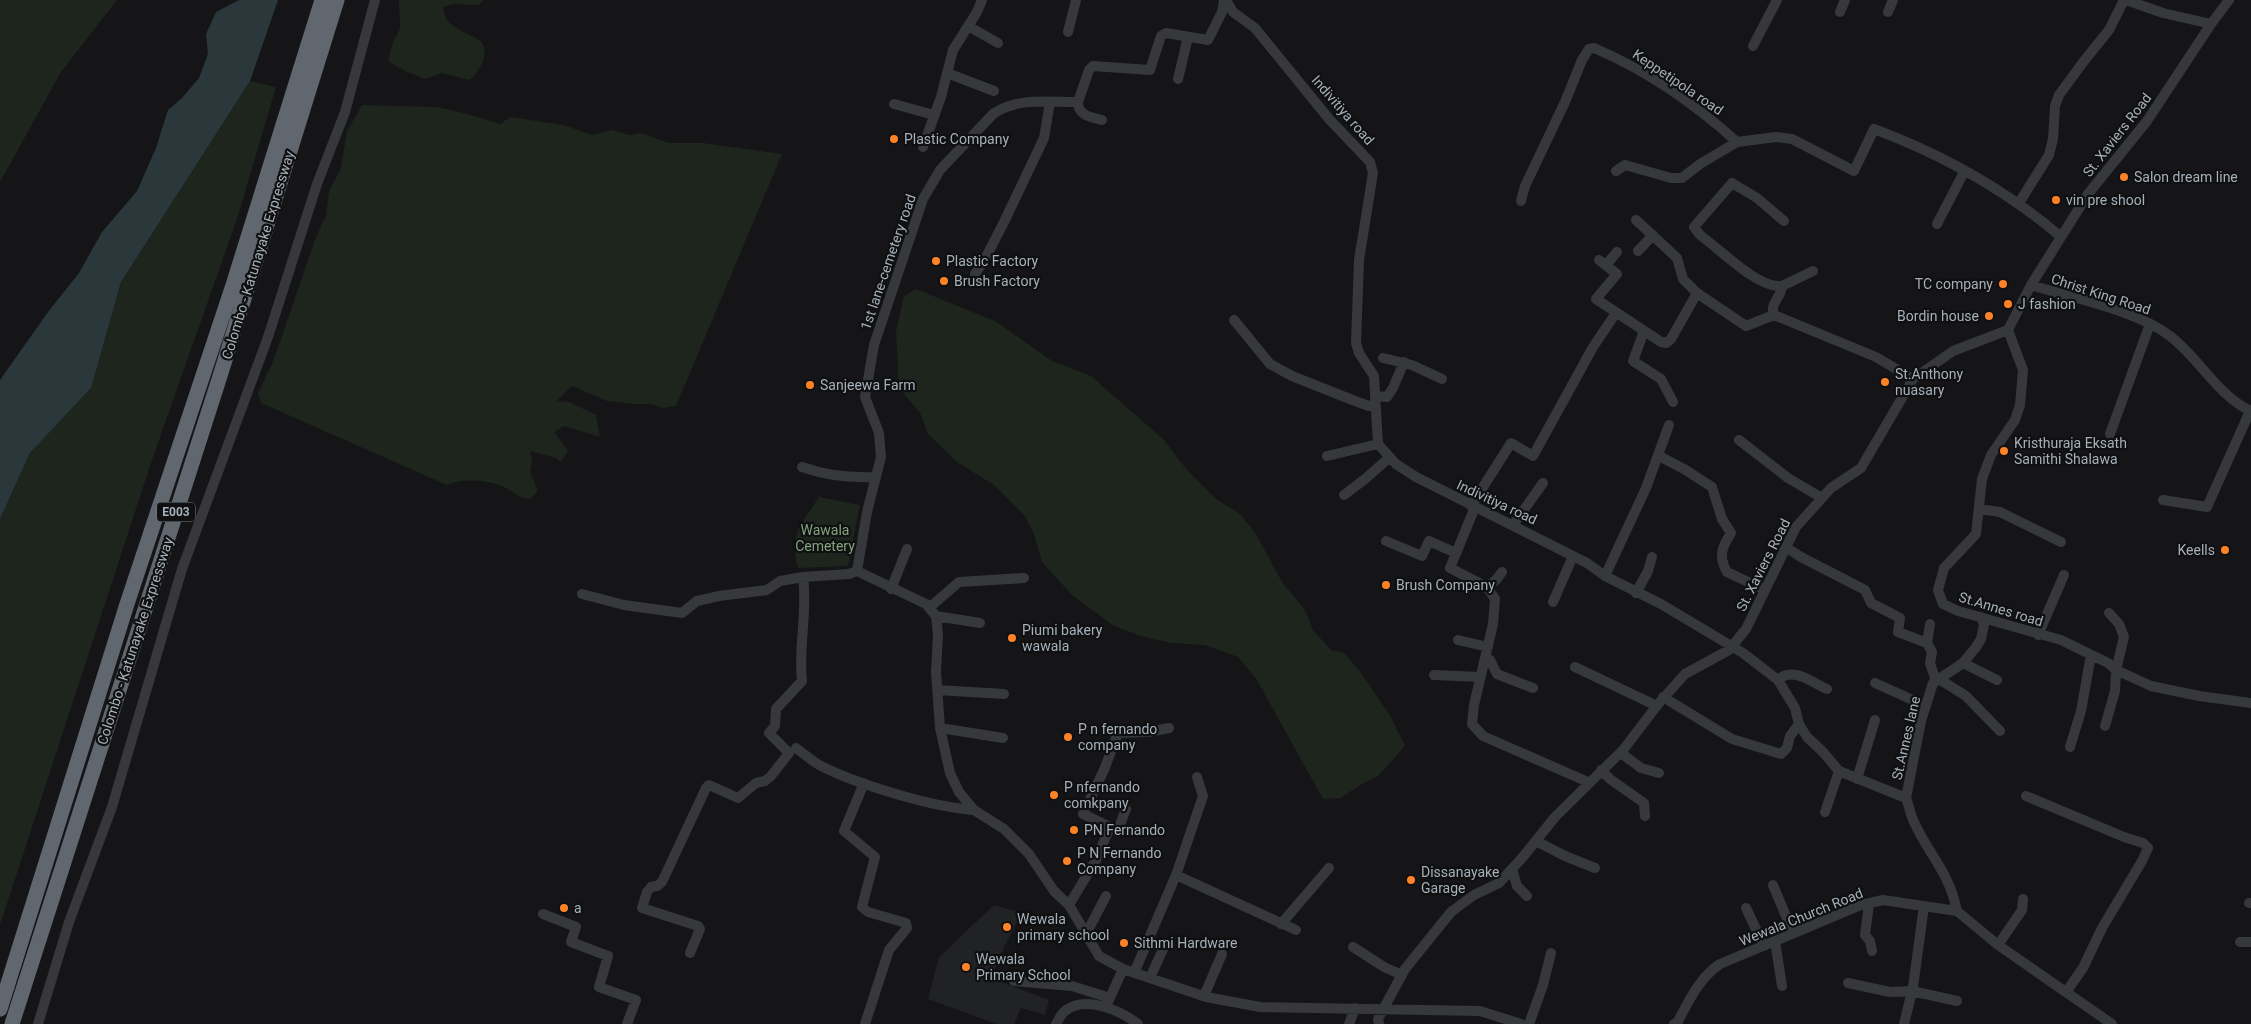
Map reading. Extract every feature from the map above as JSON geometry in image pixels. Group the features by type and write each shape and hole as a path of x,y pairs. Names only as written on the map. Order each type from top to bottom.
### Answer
{"highway":[{"name":"Colombo - Katunayake Expressway","path":"0,1009 127,604 233,285 322,0"},
{"name":"Colombo - Katunayake Expressway","path":"12,1024 338,0"}],"street":[{"path":"38,1024 69,922 112,807 182,569 268,337 316,184 345,112 375,0"},
{"path":"923,146 941,97 953,50 977,12 982,0"},
{"path":"1068,32 1076,0"},
{"path":"1102,120 1083,114 1078,108 1078,102 1089,70 1093,66 1150,70 1161,36 1170,33 1188,38 1208,40 1226,0"},
{"name":"Indivitiya road","path":"1226,0 1233,12 1255,28 1329,119 1370,162 1373,173 1359,260 1356,329 1359,353 1374,376 1378,444 1396,464 1416,478 1573,556 1604,576 1661,604 1717,640 1731,646 1778,680 1795,708 1799,724 1807,737 1839,771 1906,798"},
{"path":"1753,46 1777,0"},
{"path":"1840,12 1845,0"},
{"path":"1888,12 1893,0"},
{"path":"2019,203 2049,155 2053,139 2055,106 2060,95 2084,60 2110,30 2125,0 2163,13 2211,24"},
{"name":"St. Xaviers Road","path":"1379,1024 1378,1019 1402,975 1429,937 1451,912 1474,895 1499,883 1555,817 1588,782 1621,753 1657,706 1685,674 1729,650 1746,629 1788,548 1796,528 1831,488 1861,468 1913,379 1953,351 2008,330 2031,285 2088,194 2153,113 2211,24 2230,0"},
{"path":"968,26 998,43"},
{"path":"1178,79 1188,38"},
{"name":"Keppetipola road","path":"1521,202 1524,186 1565,102 1586,53 1591,48 1607,54 1649,76 1684,99 1738,142"},
{"path":"947,72 994,91"},
{"name":"1st lane-cemetery road","path":"857,571 867,512 881,457 879,433 865,396 872,353 923,199 940,170 993,114 1003,107 1018,102 1078,102"},
{"path":"975,274 984,261 1041,146 1048,123 1050,102"},
{"path":"894,104 934,115"},
{"path":"1616,171 1625,165 1671,178 1682,178 1700,164 1738,142 1776,137 1792,140 1854,171 1874,129 1939,157 2019,203 2061,237"},
{"path":"1937,224 1964,172"},
{"path":"1784,221 1757,198 1732,183 1694,227 1700,235 1751,274 1772,287 1782,286 1813,271"},
{"path":"1636,220 1677,258 1683,279 1697,293 1746,326 1774,315 1876,357 1913,379"},
{"path":"1638,251 1653,235"},
{"path":"1618,252 1602,262 1617,274 1596,299 1661,342 1666,343 1671,338 1697,293"},
{"name":"Christ King Road","path":"2031,285 2114,310 2150,324 2179,344 2234,401 2251,411"},
{"path":"1774,315 1772,311 1782,291 1782,286"},
{"path":"1588,782 1484,736 1472,724 1493,624 1495,599 1487,586 1450,568 1473,506 1512,443 1533,456 1593,347 1616,313"},
{"path":"1234,320 1270,364 1292,376 1369,406 1375,400 1386,397 1393,388 1404,362"},
{"path":"2110,434 2150,324"},
{"name":"St.Annes road","path":"2008,330 2023,370 2020,405 2015,420 1991,455 1982,479 1976,534 1944,568 1938,590 1943,604 1958,612 2021,628 2038,636 2061,640 2108,663 2116,670 2151,686 2199,696 2251,703"},
{"path":"1644,331 1633,360 1661,379 1673,402"},
{"path":"1383,358 1404,362 1442,379"},
{"path":"2163,500 2207,507 2251,411"},
{"path":"1604,576 1646,488 1669,426"},
{"path":"1739,440 1788,478 1822,498"},
{"path":"1326,456 1378,444"},
{"path":"1659,456 1712,487 1722,519 1730,533 1723,545 1721,554 1727,572 1765,590"},
{"path":"1344,495 1365,480 1390,457"},
{"path":"802,468 822,474 849,478 876,477"},
{"path":"1513,525 1543,483"},
{"path":"1979,509 2000,512 2061,542"},
{"path":"1386,542 1422,556 1429,542 1456,553"},
{"path":"1788,548 1801,557 1865,590 1871,603 1900,618 1898,632 1928,643"},
{"path":"891,589 907,549"},
{"path":"1553,602 1573,556"},
{"path":"1636,593 1648,571 1652,557"},
{"path":"582,594 624,605 682,613 697,602 719,596 767,590 780,581 803,577 849,574 857,571 891,589 926,604 932,612 940,728 950,773 959,792 974,810 1004,829 1029,854 1054,891 1069,905 1099,956 1128,971 1204,996 1260,1008 1385,1008 1480,1011 1521,1024"},
{"path":"1487,586 1496,580 1502,572"},
{"path":"2038,636 2064,575"},
{"path":"690,953 700,929 698,926 642,908 644,900 651,887 657,886 662,882 706,788 709,785 738,798 756,783 765,781 771,776 788,753 769,733 775,726 776,708 802,681 801,637 806,598 803,577"},
{"path":"932,612 959,582 1024,578"},
{"path":"932,612 980,623"},
{"path":"2105,726 2115,690 2116,670 2124,637 2119,624 2109,613"},
{"path":"1937,680 1963,663 1981,638 1984,625 1981,617"},
{"path":"1930,624 1928,643 1932,652 1930,663 1937,680 1966,696 2000,730"},
{"path":"1458,640 1487,652 1497,674 1533,688"},
{"path":"2070,748 2082,711 2091,655"},
{"path":"1963,663 1997,680"},
{"path":"1576,668 1657,706"},
{"path":"1778,680 1784,675 1795,673 1827,689"},
{"path":"1434,676 1481,677"},
{"name":"St.Annes lane","path":"1906,798 1926,706 1937,680"},
{"path":"1875,683 1926,706"},
{"path":"937,690 1004,694"},
{"path":"1664,698 1732,739 1781,754 1787,748 1790,736 1799,724"},
{"path":"1856,779 1875,720"},
{"path":"940,728 1003,738"},
{"path":"1126,809 1118,830 1084,814 1118,733 1169,728"},
{"path":"796,748 820,765 864,783 946,807 974,810"},
{"path":"1621,753 1642,768 1659,773"},
{"path":"1601,770 1610,779 1644,803 1645,816"},
{"path":"1825,812 1839,771"},
{"path":"1108,1002 1128,971 1176,875 1203,796 1197,777"},
{"path":"864,783 844,831 875,858 862,907 868,912 906,924 907,928 889,950 865,1024"},
{"path":"2026,796 2124,837 2143,843 2148,848 2142,862 2102,928 2083,968 2066,992"},
{"path":"1906,798 1913,820 1950,885 1957,911 1998,945 2112,1024"},
{"path":"1069,905 1096,860 1110,827"},
{"path":"1536,841 1595,868"},
{"path":"1281,924 1329,868"},
{"path":"1512,869 1517,886 1527,896"},
{"path":"1176,875 1296,930"},
{"path":"1773,885 1793,934"},
{"path":"1086,934 1106,896"},
{"path":"1998,945 2022,910 2023,898"},
{"name":"Wewala Church Road","path":"1674,1024 1677,1023 1697,985 1709,972 1720,964 1775,941 1883,900 1957,911"},
{"path":"1869,904 1866,935 1870,941 1872,951"},
{"path":"1904,1024 1912,992 1924,906"},
{"path":"1746,908 1764,946"},
{"path":"543,914 576,927 571,942 608,956 599,987 636,1000 627,1024"},
{"path":"1775,941 1782,986"},
{"path":"1353,946 1384,967 1402,975"},
{"path":"1150,978 1164,947"},
{"path":"1529,1024 1543,985 1550,952"},
{"path":"1204,996 1222,954"},
{"path":"1014,981 1072,986 1108,1002 1138,1024"},
{"path":"1848,983 1890,992 1912,992 1957,1001"},
{"path":"1056,1024 1063,1012 1071,1007 1108,1002"},
{"path":"1349,1024 1355,1008"}],"shaded area":[{"path":"239,0 278,0 250,81 121,282 91,388 30,453 0,519 0,380 48,312 79,273 102,232 137,191 156,148 168,110 182,98 199,78 208,54 206,34 216,12"},
{"name":"Wewala Primary School","path":"994,905 1022,913 1005,945 991,978 1049,1000 1045,1015 1021,1008 1014,1024 996,1024 928,999 939,957"}],"green space":[{"path":"0,0 117,0 61,72 0,182"},
{"path":"399,0 484,0 478,5 452,4 444,7 447,20 452,25 477,38 484,47 483,62 470,80 442,73 425,79 403,70 388,61 392,45 400,28"},
{"path":"250,81 276,87 238,216 152,460 0,925 0,519 30,453 91,388 121,282"},
{"path":"362,105 436,107 500,124 510,117 564,125 592,135 612,130 629,135 641,133 668,143 703,143 782,154 676,406 663,408 652,404 607,401 572,386 557,401 569,402 596,415 600,437 564,426 554,432 568,451 561,462 556,458 530,451 532,460 530,472 538,490 531,499 523,498 502,486 489,482 460,481 447,485 261,403 258,393 273,362 316,237 326,216 329,191 341,168 347,131"},
{"path":"916,289 997,322 1052,361 1091,376 1164,440 1187,470 1216,499 1240,514 1256,534 1282,582 1305,610 1313,630 1331,650 1344,653 1359,670 1391,717 1405,746 1378,776 1341,798 1323,799 1257,680 1238,657 1205,645 1171,643 1141,636 1114,626 1072,595 1042,562 1034,534 1024,515 994,485 957,462 928,434 920,413 899,388 896,331 904,296"},
{"name":"Wawala Cemetery","path":"819,497 860,505 848,566 798,568 795,546 798,530"}],"place":[{"name":"Plastic Company","path":"894,139"},
{"name":"Salon dream line","path":"2124,177"},
{"name":"vin pre shool","path":"2056,200"},
{"name":"Plastic Factory","path":"936,261"},
{"name":"Brush Factory","path":"944,281"},
{"name":"TC company","path":"2003,284"},
{"name":"J fashion","path":"2008,304"},
{"name":"Bordin house","path":"1989,316"},
{"name":"St.Anthony nuasary","path":"1885,382"},
{"name":"Sanjeewa Farm","path":"810,385"},
{"name":"Kristhuraja Eksath Samithi Shalawa","path":"2004,451"},
{"name":"Keells","path":"2225,550"},
{"name":"Brush Company","path":"1386,585"},
{"name":"Piumi bakery wawala","path":"1012,638"},
{"name":"P n fernando company","path":"1068,737"},
{"name":"P nfernando comkpany","path":"1054,795"},
{"name":"PN Fernando","path":"1074,830"},
{"name":"P N Fernando Company","path":"1067,861"},
{"name":"Dissanayake Garage","path":"1411,880"},
{"name":"a","path":"564,908"},
{"name":"Wewala primary school","path":"1007,927"},
{"name":"Sithmi Hardware","path":"1124,943"},
{"name":"Wewala Primary School","path":"966,967"}]}
